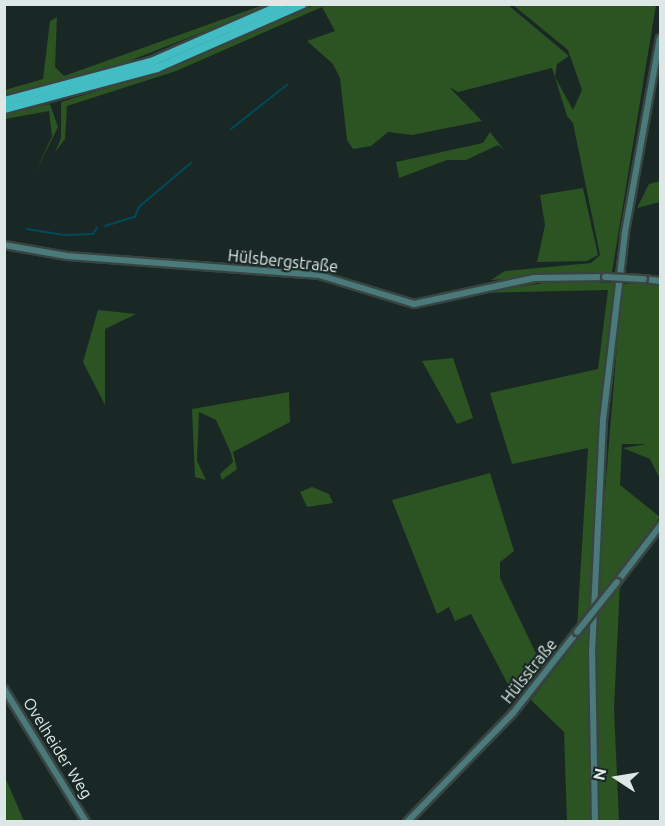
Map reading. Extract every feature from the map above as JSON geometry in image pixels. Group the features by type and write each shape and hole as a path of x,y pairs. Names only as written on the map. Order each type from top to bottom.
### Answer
{"highway":[{"path":"4,101 142,65 284,4"},
{"path":"4,109 138,75 303,4"}],"street":[{"path":"595,822 592,653 603,420 625,232 660,38"},
{"name":"Hülsbergstraße","path":"4,245 67,256 320,275 414,304 534,278 605,277 660,281"},
{"name":"Hülsstraße","path":"407,822 513,713 660,526"},
{"name":"Ovelheider Weg","path":"4,689 87,822"}],"green space":[{"path":"263,5 272,5 101,72 5,95 5,90 43,79 50,21 57,17 55,67 64,76"},
{"path":"314,5 508,5 569,56 557,64 555,77 573,110 582,90 568,50 513,5 656,5 612,272 491,280 505,271 591,263 600,255 573,123 567,116 552,68 458,92 449,87 482,121 412,135 388,132 371,146 353,149 347,140 340,78 333,64 307,41 335,31 322,7 176,71 67,106 65,139 55,152 61,138 61,102 175,67"},
{"path":"50,104 58,127 35,173 52,136 49,111 5,119 5,114"},
{"path":"490,132 504,150 498,145 466,160 447,160 399,178 396,162 483,143"},
{"path":"660,181 660,202 637,208 649,184"},
{"path":"583,188 598,255 587,261 537,262 545,225 540,195"},
{"path":"562,280 614,283 599,413 589,611 577,627 588,448 512,464 490,393 598,369 608,290 479,293"},
{"path":"622,284 660,284 660,479 650,459 623,448 647,444 622,444 620,485 660,517 596,601"},
{"path":"98,310 136,314 105,329 105,405 83,362"},
{"path":"453,358 473,418 457,424 422,361"},
{"path":"289,392 290,422 233,452 237,469 222,480 220,474 233,462 231,453 216,420 199,412 197,461 206,480 195,477 192,409"},
{"path":"490,473 514,551 500,562 500,578 542,666 514,696 471,614 455,621 449,607 437,614 392,500"},
{"path":"312,487 329,494 333,503 307,507 300,492"},
{"path":"620,584 614,708 619,821 599,821 596,615"},
{"path":"589,625 591,821 567,821 564,732 531,700"},
{"path":"5,777 24,821 5,821"}],"waterway":[{"path":"231,129 287,85"},
{"path":"105,226 135,217 139,207 191,163"},
{"path":"27,229 66,235 93,234 97,228"}]}
